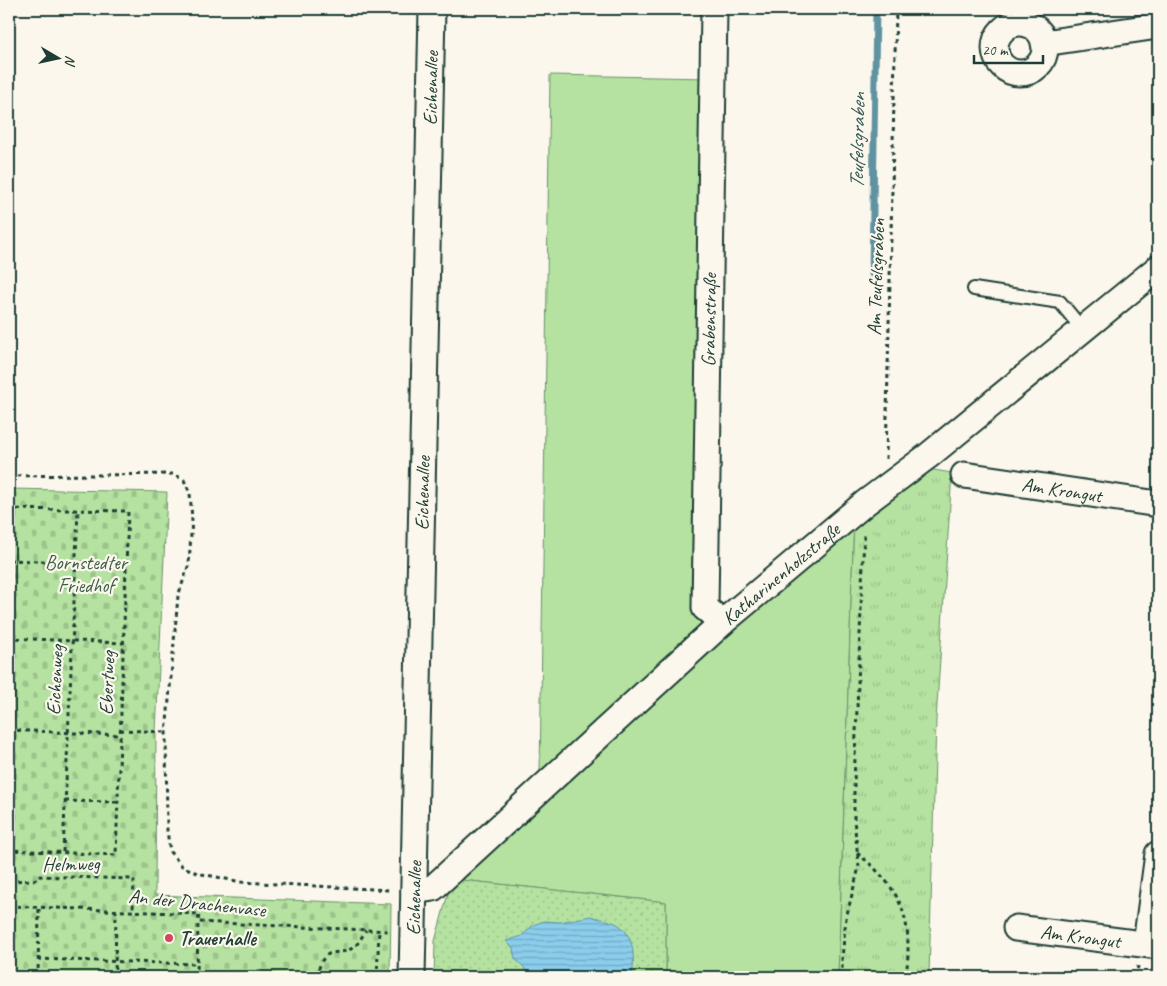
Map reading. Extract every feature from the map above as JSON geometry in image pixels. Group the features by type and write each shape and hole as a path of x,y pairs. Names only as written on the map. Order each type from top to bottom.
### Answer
{"street":[{"name":"Eichenallee","path":"412,977 432,9"},
{"name":"Grabenstraße","path":"714,9 705,608 723,622"},
{"path":"1013,16 1021,23 1036,29 1044,43 1043,58 1038,65 1024,72 1008,69 998,57 997,41 1013,16"},
{"path":"1044,43 1158,26"},
{"name":"Katharinenholzstraße","path":"414,891 433,888 723,622 865,503 894,484 1158,268"},
{"name":"Am Krongut","path":"964,475 1158,504"},
{"name":"Am Krongut","path":"1016,928 1152,945 1158,854"}],"lane":[{"path":"974,289 1060,302 1082,330"}],"path":[{"name":"Am Teufelsgraben","path":"894,484 885,473 896,9"},
{"path":"9,476 174,474 184,480 190,493 192,528 189,564 178,596 166,733 167,830 170,852 182,866 197,874 241,882 333,889 414,891"},
{"path":"842,977 846,918 859,867 856,852 854,783 865,503"},
{"path":"9,509 78,510"},
{"name":"Ebertweg","path":"63,852 116,855 128,511 78,510"},
{"name":"Eichenweg","path":"63,852 78,510"},
{"path":"9,560 126,564"},
{"path":"9,638 123,643"},
{"path":"9,730 166,733"},
{"path":"65,801 118,802"},
{"path":"9,850 63,852"},
{"path":"856,852 887,881 907,918 906,977"},
{"name":"Helmweg","path":"9,881 34,880 37,876 134,880 133,912"},
{"name":"An der Drachenvase","path":"9,906 199,914 198,922 413,932"},
{"path":"38,977 39,907"},
{"path":"116,911 116,977"},
{"path":"197,977 198,922"},
{"path":"317,977 322,958 330,952 346,951 357,944 366,930"},
{"path":"377,977 379,930"},
{"path":"38,959 197,964"}],"green space":[{"path":"550,75 709,78 701,629 540,774"},
{"path":"928,469 952,473 936,720 929,977 838,977 854,519 880,509"},
{"name":"Bornstedter Friedhof","path":"9,489 167,492 156,732 155,895 391,904 390,977 9,977"},
{"path":"854,519 838,977 666,977 666,902 452,879"},
{"path":"452,879 666,902 666,977 434,977 435,941"}],"water":[{"path":"591,916 618,925 629,937 633,952 632,977 529,977 523,966 515,959 513,948 506,941 522,936 533,925 544,921 560,922"}],"waterway":[{"name":"Teufelsgraben","path":"872,274 876,9"}],"place":[{"name":"Trauerhalle","path":"169,938"}]}
